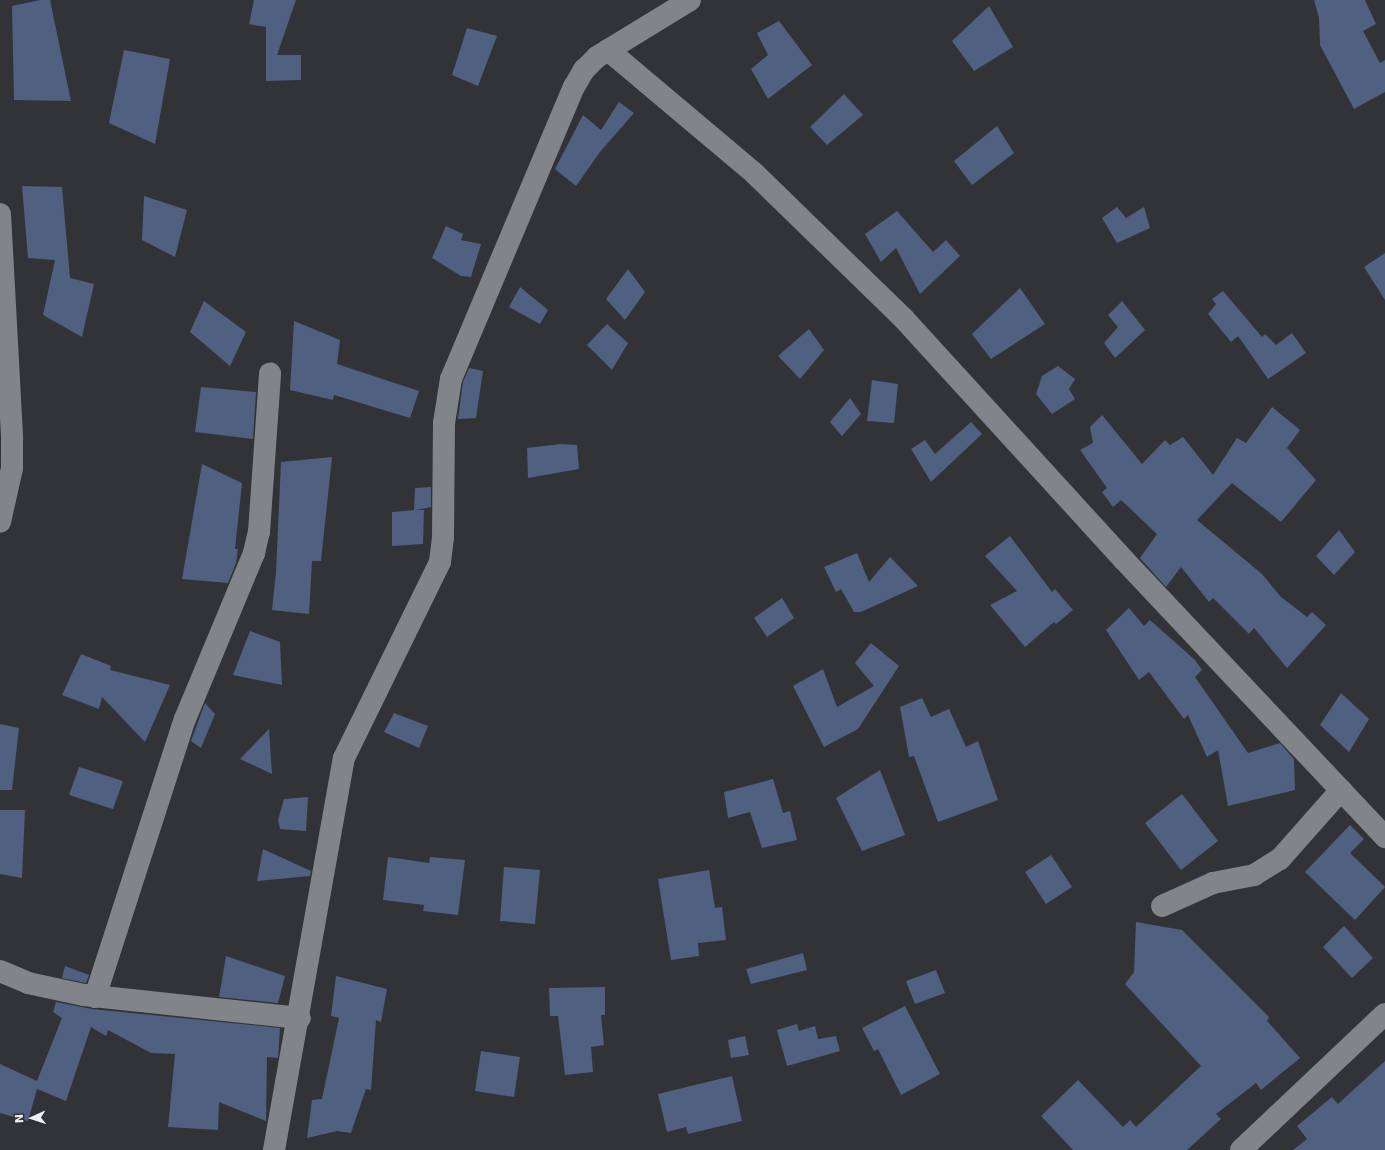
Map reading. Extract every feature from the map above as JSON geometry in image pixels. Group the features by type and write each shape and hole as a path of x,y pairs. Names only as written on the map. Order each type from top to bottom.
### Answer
{"street":[{"path":"274,1150 300,1018 344,758 440,562 443,537 444,423 451,380 574,87 584,70 608,50 690,0"},
{"path":"608,50 755,174 893,308 1124,560 1385,837"},
{"path":"0,214 12,439 12,468 0,522"},
{"path":"95,996 185,719 254,553 259,532 270,373"},
{"path":"1162,906 1213,883 1254,875 1280,859 1341,790"},
{"path":"1,975 55,990 95,996 300,1018"},
{"path":"1241,1150 1385,1014"}],"building":[{"path":"40,0 50,0 71,101 14,100 12,6"},
{"path":"254,0 296,0 277,55 301,55 301,80 266,81 266,27 249,24"},
{"path":"1314,0 1365,0 1376,24 1363,31 1380,63 1385,60 1385,92 1354,109 1320,45 1319,18"},
{"path":"989,6 1013,47 974,71 952,41"},
{"path":"779,21 812,65 768,99 751,69 768,55 757,33"},
{"path":"467,28 497,36 478,86 452,75"},
{"path":"124,50 170,59 155,144 109,123"},
{"path":"844,94 863,115 827,145 810,127"},
{"path":"619,102 634,113 600,152 576,186 555,169 583,115 601,130"},
{"path":"997,126 1014,153 972,185 954,161"},
{"path":"22,186 62,187 70,278 94,284 82,337 43,315 55,260 28,258"},
{"path":"144,196 187,210 175,257 142,240"},
{"path":"1117,207 1126,218 1144,207 1150,228 1117,243 1102,218"},
{"path":"897,211 933,252 946,240 960,256 920,294 896,248 881,262 865,234"},
{"path":"446,226 463,234 461,240 481,244 471,277 461,276 432,258"},
{"path":"1385,253 1385,300 1364,267"},
{"path":"628,269 645,292 625,320 606,299"},
{"path":"520,287 548,310 540,324 509,307"},
{"path":"1020,288 1045,324 991,359 972,334"},
{"path":"1223,291 1262,337 1265,334 1276,345 1292,333 1306,353 1268,379 1238,336 1231,342 1208,314 1216,304 1212,299"},
{"path":"204,301 246,332 230,366 190,332"},
{"path":"1122,301 1145,330 1115,358 1104,343 1118,327 1108,315"},
{"path":"294,321 340,340 337,364 419,391 410,418 334,395 333,400 290,390"},
{"path":"607,324 628,343 612,370 587,345"},
{"path":"809,329 824,350 800,379 778,356"},
{"path":"1058,366 1075,379 1069,389 1075,399 1052,414 1036,394 1042,376"},
{"path":"469,368 483,371 476,418 458,419 463,382"},
{"path":"872,380 898,384 894,423 867,421"},
{"path":"201,387 256,392 253,439 195,432"},
{"path":"850,398 861,414 842,436 830,422"},
{"path":"1272,407 1300,430 1287,448 1316,480 1281,522 1232,483 1197,520 1262,574 1281,597 1307,617 1312,612 1326,625 1287,668 1254,628 1249,634 1213,598 1209,602 1181,567 1166,587 1140,558 1157,534 1121,500 1113,507 1102,492 1107,488 1080,450 1093,443 1090,427 1102,415 1142,464 1165,440 1170,445 1183,437 1213,475 1237,438 1246,443"},
{"path":"971,422 982,434 931,482 911,449 925,440 935,454"},
{"path":"561,444 577,445 579,469 528,478 527,448"},
{"path":"332,457 321,561 312,561 309,614 272,610 276,572 281,462"},
{"path":"202,464 242,483 235,549 238,549 236,563 228,583 182,579"},
{"path":"431,487 431,507 416,510 424,510 423,544 392,546 392,512 414,510 415,488"},
{"path":"1339,530 1355,552 1334,575 1316,556"},
{"path":"1010,536 1052,592 1055,589 1073,610 1056,624 1054,622 1025,647 990,605 1017,591 985,556"},
{"path":"857,553 869,582 890,557 918,586 861,612 854,612 841,589 836,592 824,567"},
{"path":"782,598 794,618 767,637 754,618"},
{"path":"1129,608 1144,626 1150,620 1195,660 1202,670 1195,677 1248,753 1280,743 1294,759 1295,790 1228,806 1218,750 1207,757 1188,715 1184,719 1149,672 1139,680 1106,630"},
{"path":"250,631 280,642 282,685 233,675"},
{"path":"871,643 899,666 858,729 824,747 793,686 823,669 837,707 874,686 855,663"},
{"path":"81,654 111,666 110,670 170,685 145,742 102,697 99,709 62,695"},
{"path":"1341,693 1369,719 1349,752 1320,725"},
{"path":"922,698 931,717 949,709 966,747 978,741 998,800 938,822 914,756 909,757 900,707"},
{"path":"205,703 215,714 201,748 191,741"},
{"path":"394,713 428,726 419,748 384,732"},
{"path":"0,724 19,728 12,790 0,790"},
{"path":"269,729 272,774 240,759"},
{"path":"79,767 123,781 113,809 69,795"},
{"path":"880,770 905,835 862,851 836,798"},
{"path":"773,779 783,813 790,811 797,840 762,848 750,812 728,818 724,792"},
{"path":"1182,794 1218,841 1181,870 1145,823"},
{"path":"308,797 306,831 280,829 278,820 284,799"},
{"path":"0,810 25,810 22,878 0,874"},
{"path":"1350,825 1364,839 1350,853 1385,887 1355,920 1305,872"},
{"path":"263,849 311,871 310,876 257,881"},
{"path":"1051,855 1072,887 1046,904 1025,872"},
{"path":"388,857 429,863 430,857 465,860 458,915 423,911 424,905 383,900"},
{"path":"504,867 540,870 535,924 500,921"},
{"path":"709,870 715,908 722,907 726,940 698,943 699,956 671,960 658,879"},
{"path":"1136,922 1182,930 1269,1017 1267,1021 1300,1058 1261,1090 1256,1083 1216,1114 1221,1119 1187,1150 1073,1150 1041,1116 1078,1080 1123,1127 1130,1120 1136,1127 1201,1066 1125,984 1134,972"},
{"path":"1344,926 1373,958 1352,978 1323,947"},
{"path":"803,953 807,970 751,984 746,969"},
{"path":"226,956 285,976 278,1003 219,997"},
{"path":"65,966 89,975 86,983 62,978"},
{"path":"936,970 945,993 915,1004 906,981"},
{"path":"336,976 387,989 381,1022 376,1020 371,1090 366,1089 351,1133 337,1131 307,1138 312,1100 322,1099 339,1018 331,1016"},
{"path":"605,987 605,1015 601,1015 604,1045 591,1047 593,1072 565,1075 558,1016 550,1016 549,988"},
{"path":"56,1002 92,1009 280,1028 278,1058 267,1057 266,1121 219,1102 218,1130 168,1127 175,1054 151,1053 108,1030 106,1036 91,1027 66,1101 37,1089 28,1121 0,1113 0,1064 37,1081 62,1018 53,1012"},
{"path":"905,1006 940,1074 901,1095 878,1049 874,1051 862,1028"},
{"path":"797,1024 799,1031 815,1026 818,1039 836,1036 840,1051 787,1066 777,1030"},
{"path":"745,1036 749,1055 731,1058 728,1040"},
{"path":"481,1051 520,1057 514,1097 475,1091"},
{"path":"1385,1061 1385,1150 1293,1150 1307,1139 1297,1126 1332,1097 1338,1104"},
{"path":"732,1076 742,1121 688,1134 686,1127 667,1132 658,1094"}]}
